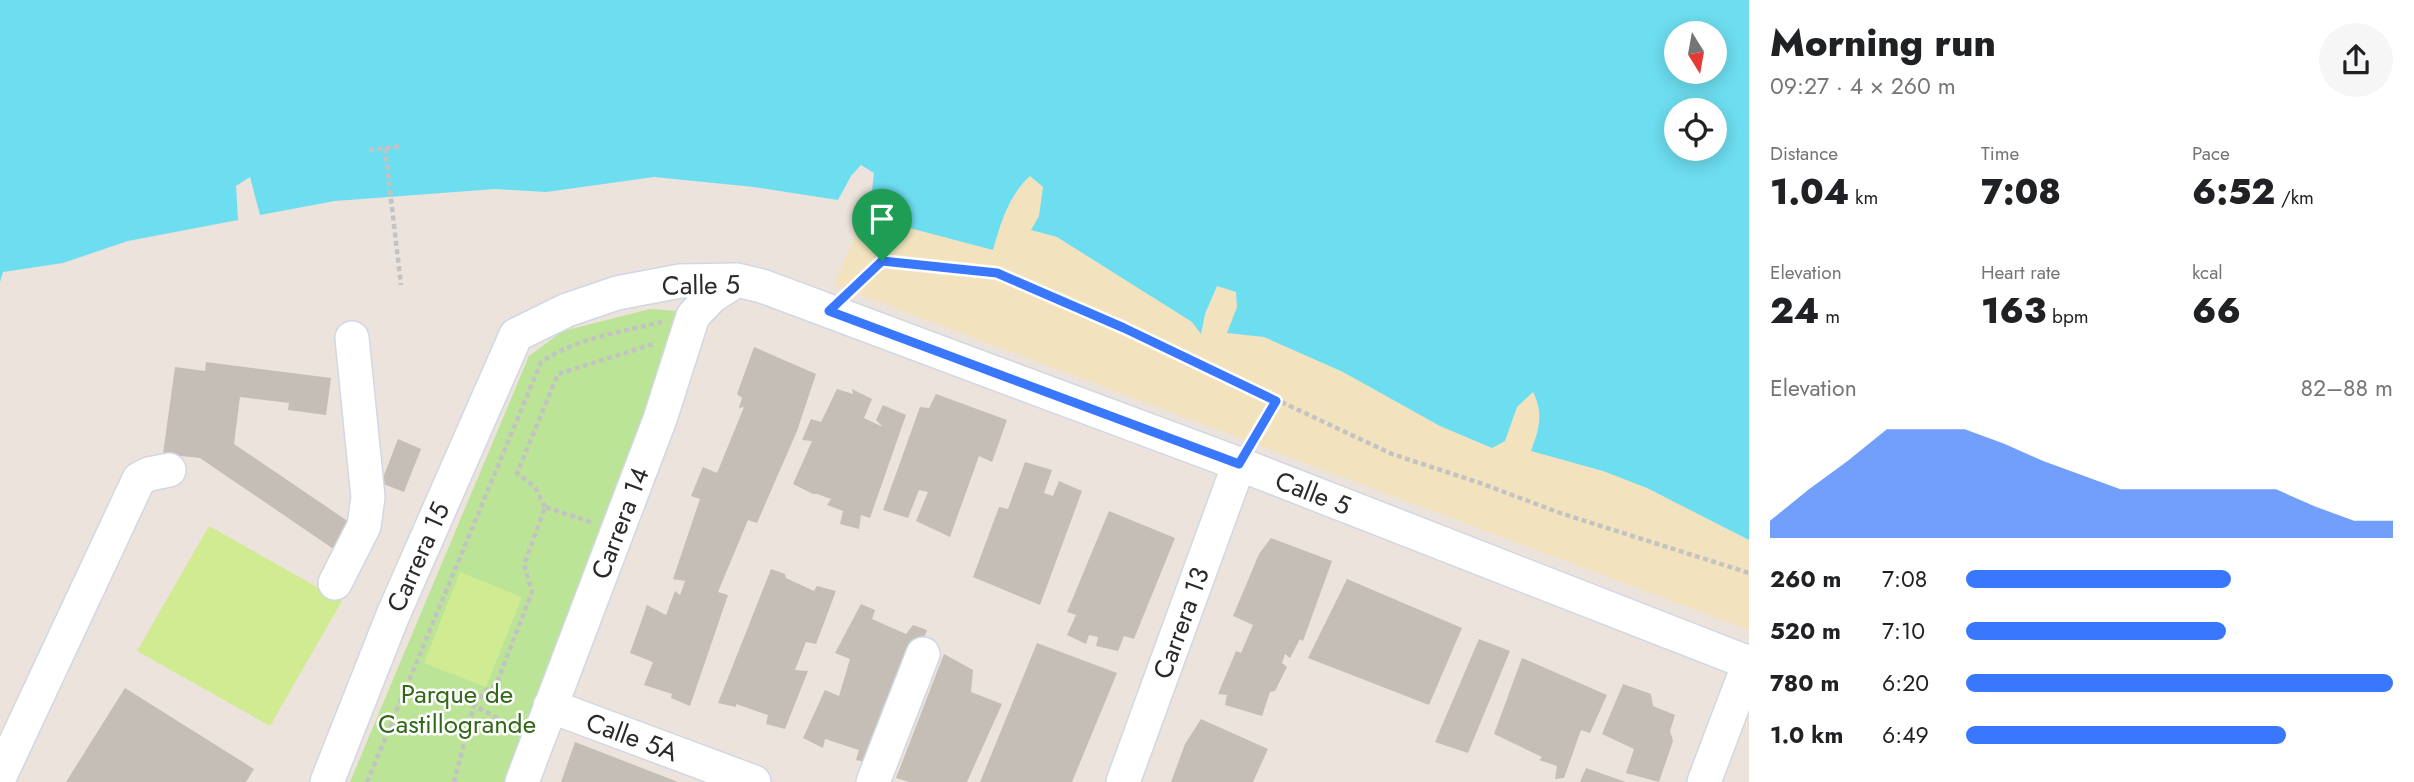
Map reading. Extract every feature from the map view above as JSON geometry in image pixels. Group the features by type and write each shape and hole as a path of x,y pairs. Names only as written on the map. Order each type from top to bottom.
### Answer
{"street":[{"name":"Calle 5","path":"516,335 567,310 617,293 680,281 737,280 762,286 1239,464 1749,663"},
{"name":"Carrera 14","path":"522,782 660,419 693,316 712,296 737,280"},
{"name":"Carrera 15","path":"327,782 393,615 516,335"},
{"path":"335,583 364,526 368,497 352,338"},
{"name":"Carrera 13","path":"1124,782 1239,464"},
{"path":"0,776 139,479 169,470"},
{"path":"873,782 923,654"},
{"path":"1704,782 1749,663"},
{"name":"Calle 5A","path":"550,706 754,782"}],"path":[{"path":"369,150 402,146"},
{"path":"385,148 401,285"},
{"path":"829,311 882,261 997,273 1124,328 1392,454 1560,513 1749,573"},
{"path":"367,782 541,362 556,351 573,345 671,319"},
{"path":"589,535 594,523 545,507 535,487 517,472 558,374 657,343 652,356"},
{"path":"1239,464 1276,401"},
{"path":"454,782 474,705 485,691 496,685 532,592 524,565 545,507"},
{"path":"474,705 513,727"},
{"path":"509,738 517,716"}],"green space":[{"name":"Parque de Castillogrande","path":"650,309 678,311 622,488 504,782 350,782 529,356 563,331"},
{"path":"209,526 342,601 270,726 137,651"},
{"path":"460,572 522,597 486,687 424,663"}],"sand":[{"path":"1030,175 1044,187 1039,216 1032,230 1057,237 1192,322 1200,333 1217,286 1236,292 1237,307 1228,333 1264,337 1343,372 1440,426 1491,447 1505,441 1517,407 1533,392 1539,415 1531,451 1603,471 1647,488 1749,540 1749,630 834,285 864,216 993,250 1011,201"}],"water":[{"path":"0,0 1749,0 1749,540 1647,488 1603,471 1531,451 1539,422 1533,392 1517,407 1505,441 1492,448 1440,426 1343,372 1264,337 1227,333 1237,307 1236,292 1217,286 1205,314 1201,334 1192,322 1057,237 1031,230 1039,216 1043,187 1030,176 1011,200 993,250 864,216 874,173 861,165 851,176 838,200 754,187 654,177 546,192 495,189 335,201 260,215 250,177 236,186 238,220 128,241 63,263 3,272 0,282"}],"building":[{"path":"754,347 816,374 797,431 757,523 748,520 718,592 728,595 690,706 671,698 672,694 644,685 653,662 630,653 647,605 666,615 675,591 680,595 685,581 673,579 700,499 691,496 703,467 717,473 744,407 739,408 742,398 737,394"},
{"path":"206,362 331,378 326,415 288,410 289,403 240,397 234,444 352,524 335,550 200,458 163,454 175,367 205,371"},
{"path":"837,389 853,394 852,389 872,399 864,418 883,427 876,420 883,405 906,415 870,518 861,515 859,529 840,524 843,511 827,505 831,499 793,484 812,441 802,440 811,419 821,422"},
{"path":"936,394 1007,420 992,462 979,456 950,537 916,521 928,492 919,490 908,518 883,510 920,407 929,408"},
{"path":"398,439 421,449 404,492 381,483"},
{"path":"1025,462 1052,470 1044,493 1053,496 1059,481 1082,491 1040,605 973,577 999,507 1008,509"},
{"path":"1109,511 1175,538 1134,639 1124,636 1118,651 1096,646 1098,637 1089,635 1086,644 1067,635 1076,615 1067,612"},
{"path":"1271,538 1332,561 1303,641 1300,639 1290,658 1285,654 1282,663 1287,667 1275,691 1270,692 1262,716 1225,705 1227,695 1218,694 1236,651 1241,653 1253,625 1233,616 1259,554"},
{"path":"771,569 814,591 817,586 836,591 816,644 806,642 795,670 808,671 785,729 766,724 768,715 736,704 736,707 718,703"},
{"path":"1347,579 1462,628 1429,705 1308,658"},
{"path":"861,604 875,610 872,619 906,634 913,625 927,630 907,683 896,680 881,711 896,717 874,764 856,760 859,750 825,739 823,748 803,738 825,690 839,696 850,659 835,653"},
{"path":"1479,639 1510,651 1468,753 1435,742"},
{"path":"1037,643 1117,673 1072,782 980,782"},
{"path":"944,654 973,670 971,692 1002,704 967,782 909,782 896,778"},
{"path":"1522,658 1607,695 1590,733 1581,730 1564,778 1555,779 1557,766 1539,760 1542,757 1494,734"},
{"path":"1623,684 1651,694 1653,706 1675,715 1670,731 1673,741 1659,782 1626,773 1634,749 1602,734"},
{"path":"125,688 254,769 246,782 66,782"},
{"path":"1201,719 1268,749 1253,782 1171,782 1185,744"},
{"path":"575,742 678,782 561,782"},
{"path":"1586,768 1626,782 1580,782"}],"route":[{"path":"882,261 997,273 1124,328 1276,401 1239,464 829,311 882,261"}]}
